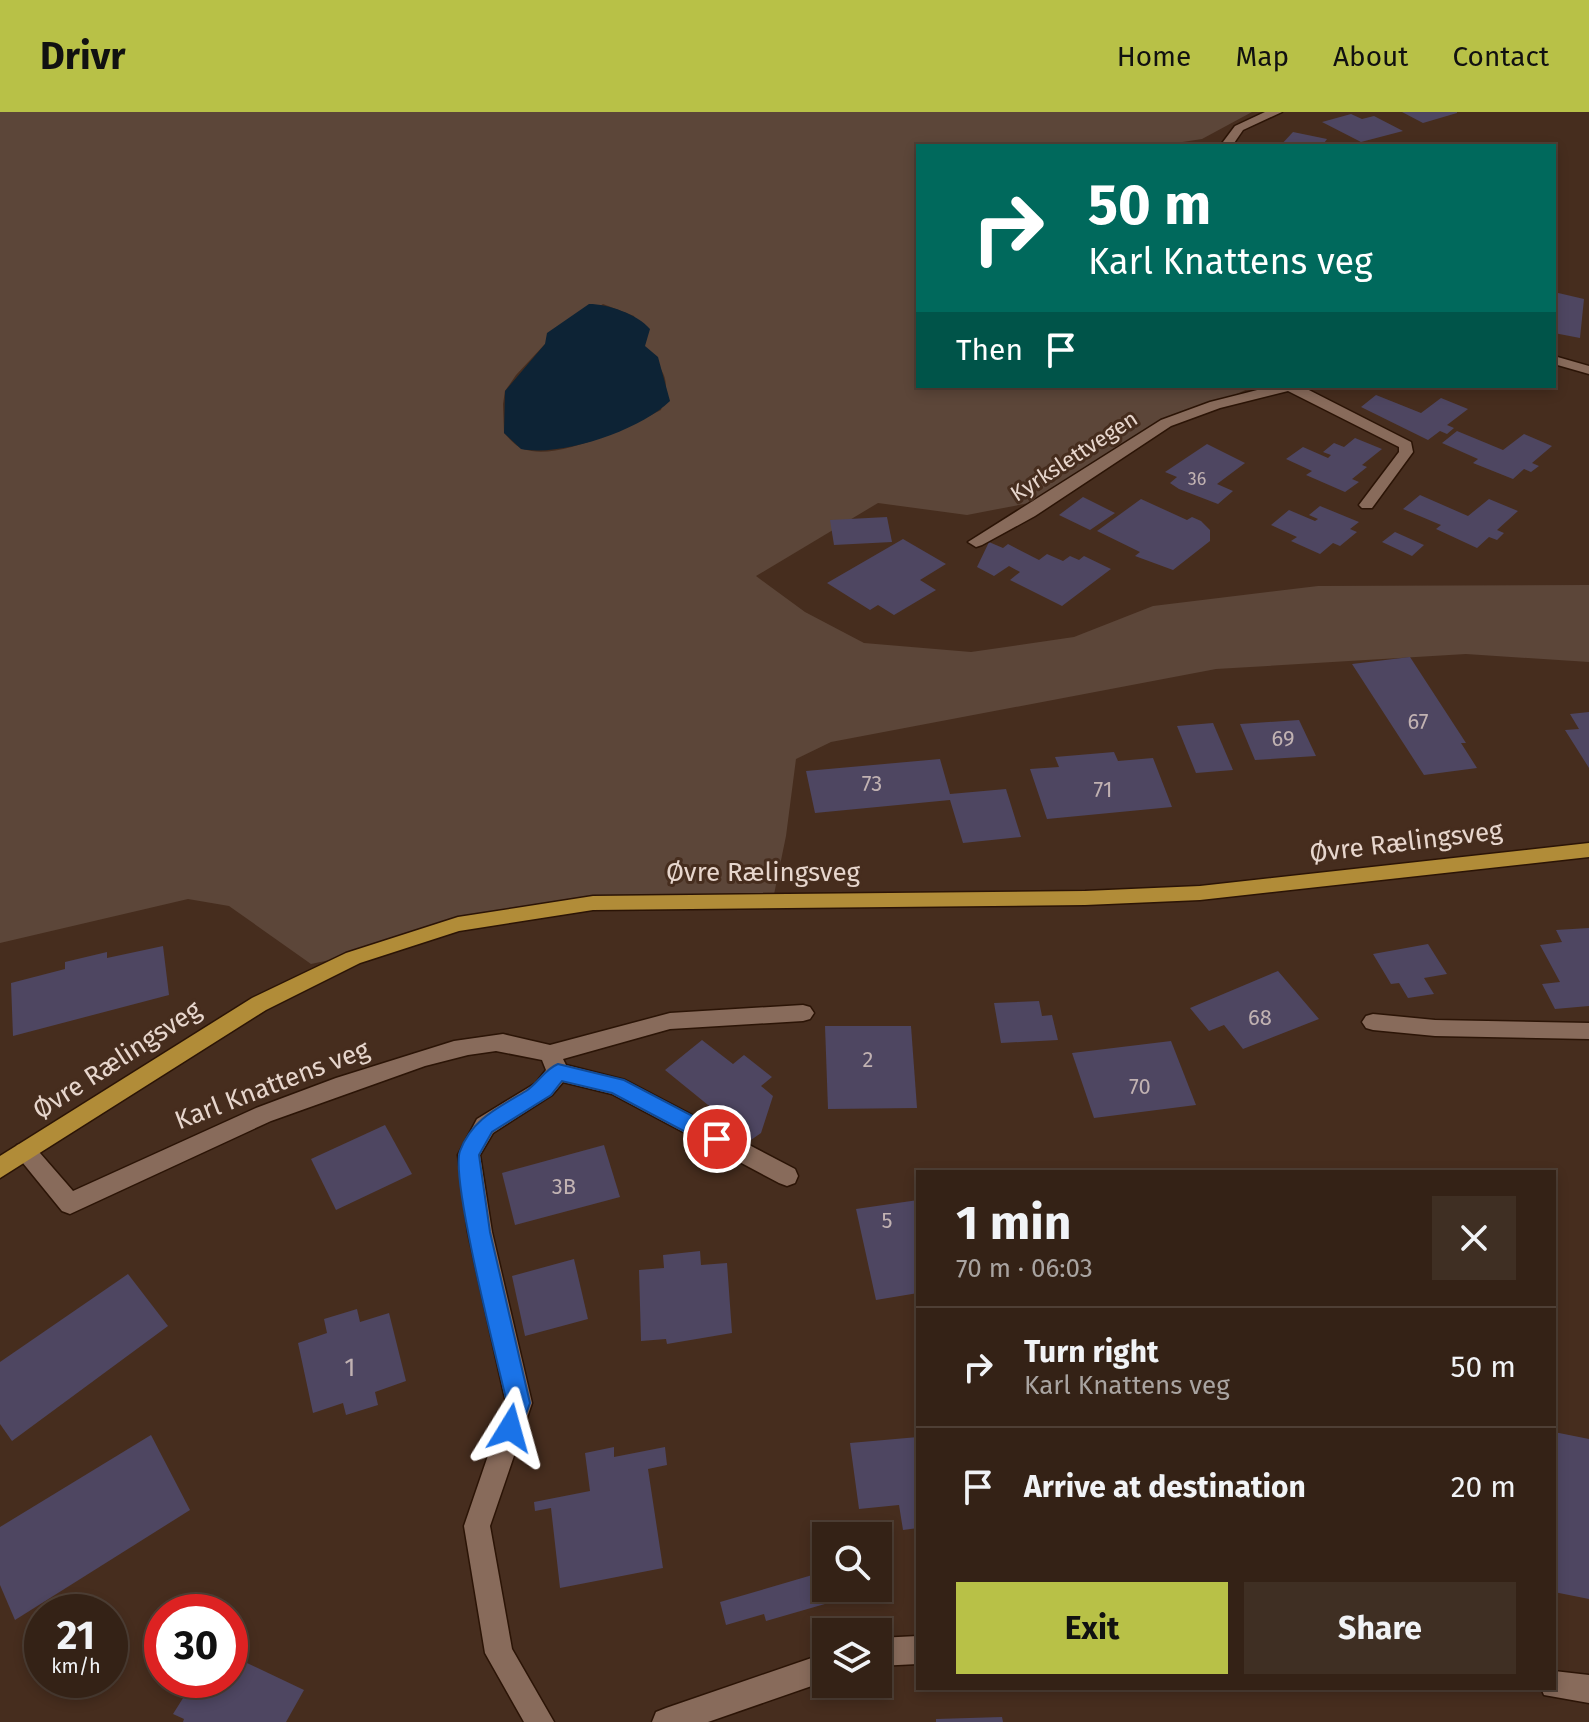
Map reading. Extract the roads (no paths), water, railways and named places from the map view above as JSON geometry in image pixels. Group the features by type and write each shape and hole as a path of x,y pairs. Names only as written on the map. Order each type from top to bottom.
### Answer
{"main road":[{"name":"Øvre Rælingsveg","path":"0,1168 200,1038 307,979 407,939 506,914 554,906 641,901 1085,898 1200,893 1589,850"}],"street":[{"path":"1227,144 1230,134 1247,123 1276,112"},
{"path":"1556,361 1589,370"},
{"name":"Kyrkslettvegen","path":"976,542 1029,513 1166,423 1215,405 1282,388"},
{"path":"1294,388 1406,445 1406,452 1367,505"},
{"path":"540,1722 499,1653 477,1526 519,1403 480,1232 469,1155 485,1126 544,1089 554,1063 670,1021 803,1013"},
{"path":"1373,1022 1435,1028 1589,1031"},
{"name":"Karl Knattens veg","path":"25,1152 70,1204 191,1144 316,1093 428,1057 495,1043 527,1046 554,1063 617,1086 787,1176"},
{"path":"892,1651 916,1650"},
{"path":"666,1722 812,1672"},
{"path":"1556,1685 1589,1689"}],"water":[{"path":"589,304 622,311 650,329 645,346 658,357 670,401 640,422 600,439 558,449 521,449 504,433 505,391 545,344 547,333"}]}
